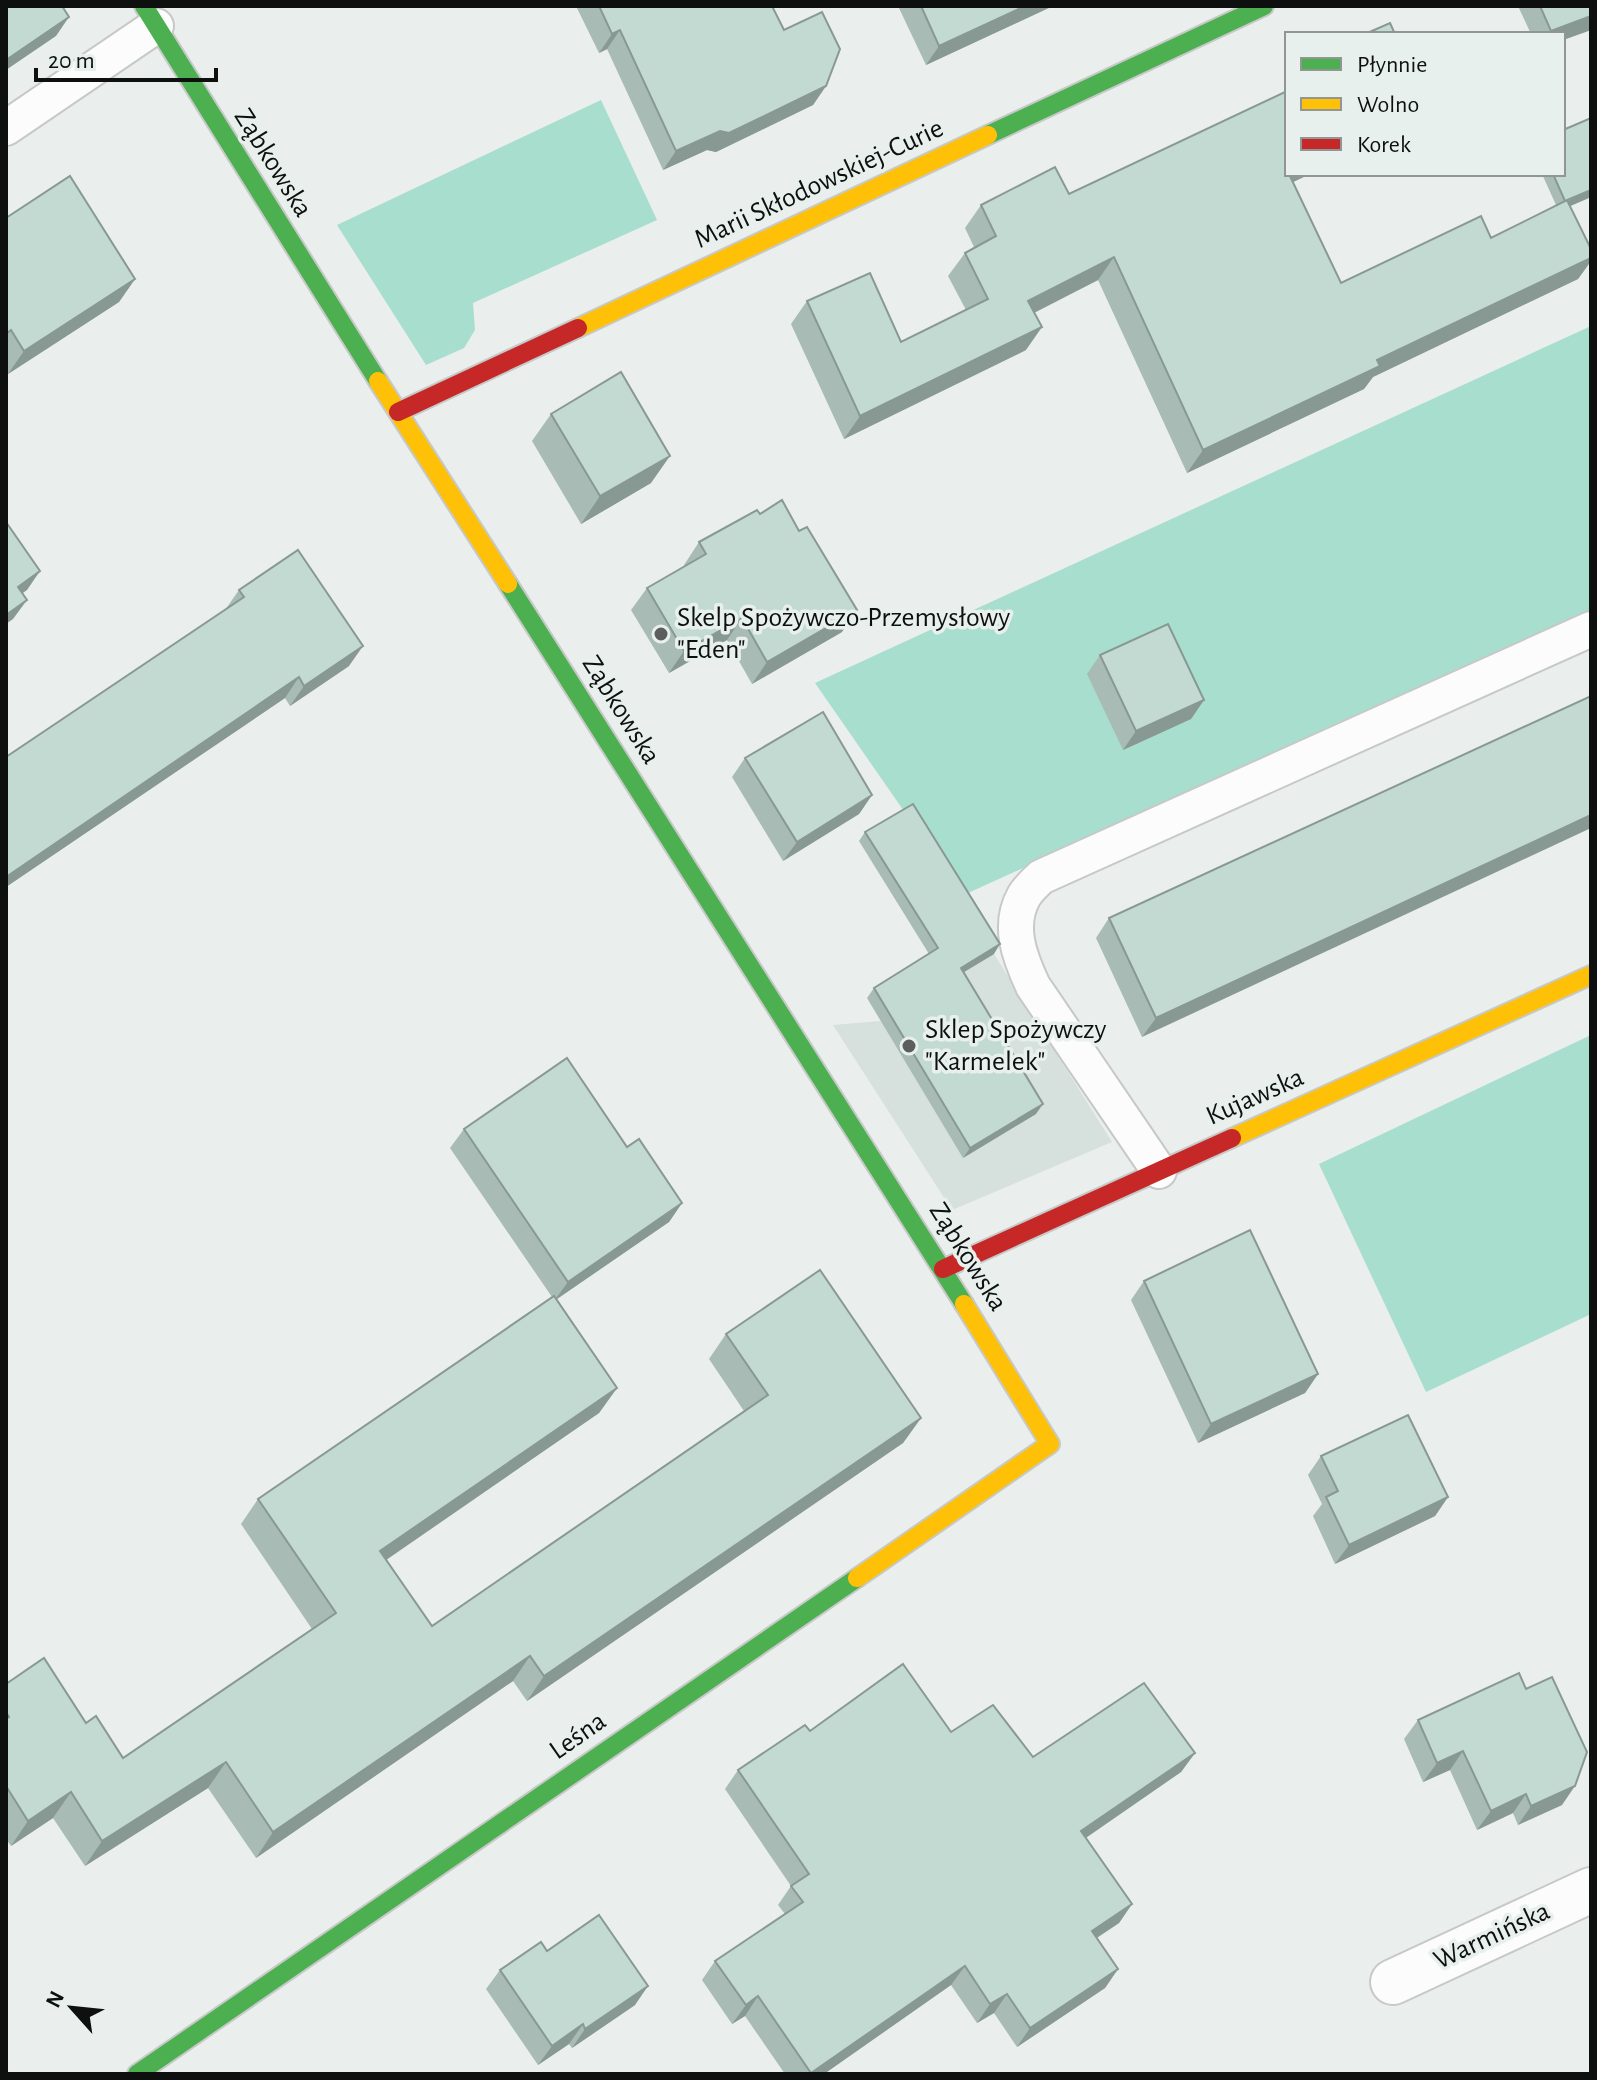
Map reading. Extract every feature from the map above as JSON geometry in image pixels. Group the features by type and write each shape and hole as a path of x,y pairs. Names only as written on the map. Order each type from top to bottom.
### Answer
{"street":[{"name":"Marii Skłodowskiej-Curie","path":"398,412 1264,6"},
{"name":"Ząbkowska","path":"150,16 943,1269 1050,1444"},
{"name":"Kujawska","path":"943,1269 1591,975"},
{"name":"Leśna","path":"137,2074 1050,1444"},
{"name":"Warmińska","path":"1393,1982 1591,1890"}],"lane":[{"path":"6,128 150,16"},
{"path":"1159,1171 1033,986 1023,965 1015,926 1024,897 1041,877 1591,629"}],"shaded area":[{"path":"994,954 1112,1142 952,1210 833,1025 880,1021"}],"green space":[{"path":"601,100 657,220 473,303 475,330 464,348 426,365 337,225"},
{"path":"1591,326 1591,610 957,898 906,814 815,683"},
{"path":"1591,1035 1591,1314 1426,1392 1319,1164"}],"building":[{"path":"6,6 62,6 69,17 6,60"},
{"path":"599,6 772,6 784,30 822,12 840,49 826,86 729,133 720,131 676,151 620,30 612,34"},
{"path":"921,6 1025,6 939,46"},
{"path":"1540,6 1591,6 1591,16 1551,31"},
{"path":"1390,23 1394,32 1370,32"},
{"path":"1285,92 1285,176 1290,176 1341,283 1481,216 1491,238 1567,200 1591,249 1591,258 1377,360 1380,366 1203,450 1114,257 1028,301 1042,327 860,416 807,301 870,273 901,342 988,299 965,253 996,236 981,205 1055,167 1069,194"},
{"path":"1591,118 1591,190 1565,201 1554,176 1565,176 1565,129"},
{"path":"70,176 135,279 24,351 11,330 6,334 6,218"},
{"path":"621,372 670,456 600,496 551,414"},
{"path":"782,500 799,531 807,527 857,610 767,662 742,618 684,651 647,588 706,554 699,542 757,510 760,514"},
{"path":"6,522 40,571 18,587 27,600 6,615"},
{"path":"298,550 363,646 304,686 299,677 6,877 6,757 244,597 239,590"},
{"path":"1168,624 1204,700 1136,731 1100,655"},
{"path":"1591,696 1591,815 1156,1018 1109,918"},
{"path":"823,712 872,795 797,842 745,758"},
{"path":"913,804 1000,944 961,968 1043,1104 970,1148 874,988 938,948 865,832"},
{"path":"567,1058 627,1147 639,1139 682,1203 568,1282 464,1129"},
{"path":"1250,1230 1318,1374 1211,1424 1144,1281"},
{"path":"820,1270 921,1418 544,1676 530,1656 273,1832 226,1762 102,1841 71,1792 28,1821 6,1786 6,1719 9,1717 6,1712 6,1684 44,1658 86,1723 96,1716 123,1758 336,1613 258,1499 554,1296 617,1388 380,1551 432,1626 768,1395 726,1334"},
{"path":"1408,1415 1448,1497 1349,1545 1326,1497 1338,1491 1321,1456"},
{"path":"903,1664 951,1732 993,1705 1033,1757 1144,1683 1195,1753 1081,1831 1132,1904 1092,1931 1118,1969 1030,2028 1007,1994 990,2004 965,1966 811,2073 758,1996 746,2005 715,1961 803,1902 791,1886 809,1874 738,1770 805,1725 810,1731"},
{"path":"1519,1673 1526,1689 1552,1677 1587,1752 1575,1786 1531,1806 1526,1794 1491,1811 1463,1751 1437,1763 1418,1720"},
{"path":"599,1915 648,1986 585,2029 583,2024 552,2046 500,1970 541,1942 547,1951"}],"traffic: fast":[{"path":"144,6 378,381"},
{"path":"988,135 1264,6"},
{"path":"508,584 964,1304"},
{"path":"137,2074 857,1578"}],"traffic: slow":[{"path":"578,328 988,135"},
{"path":"378,381 508,584"},
{"path":"1232,1138 1591,975"},
{"path":"857,1578 1050,1444 964,1304"}],"traffic: jam":[{"path":"398,412 578,328"},
{"path":"943,1269 1232,1138"}],"place":[{"name":"Skelp Spożywczo-Przemysłowy \"Eden\"","path":"661,634"},
{"name":"Sklep Spożywczy \"Karmelek\"","path":"909,1046"}]}
